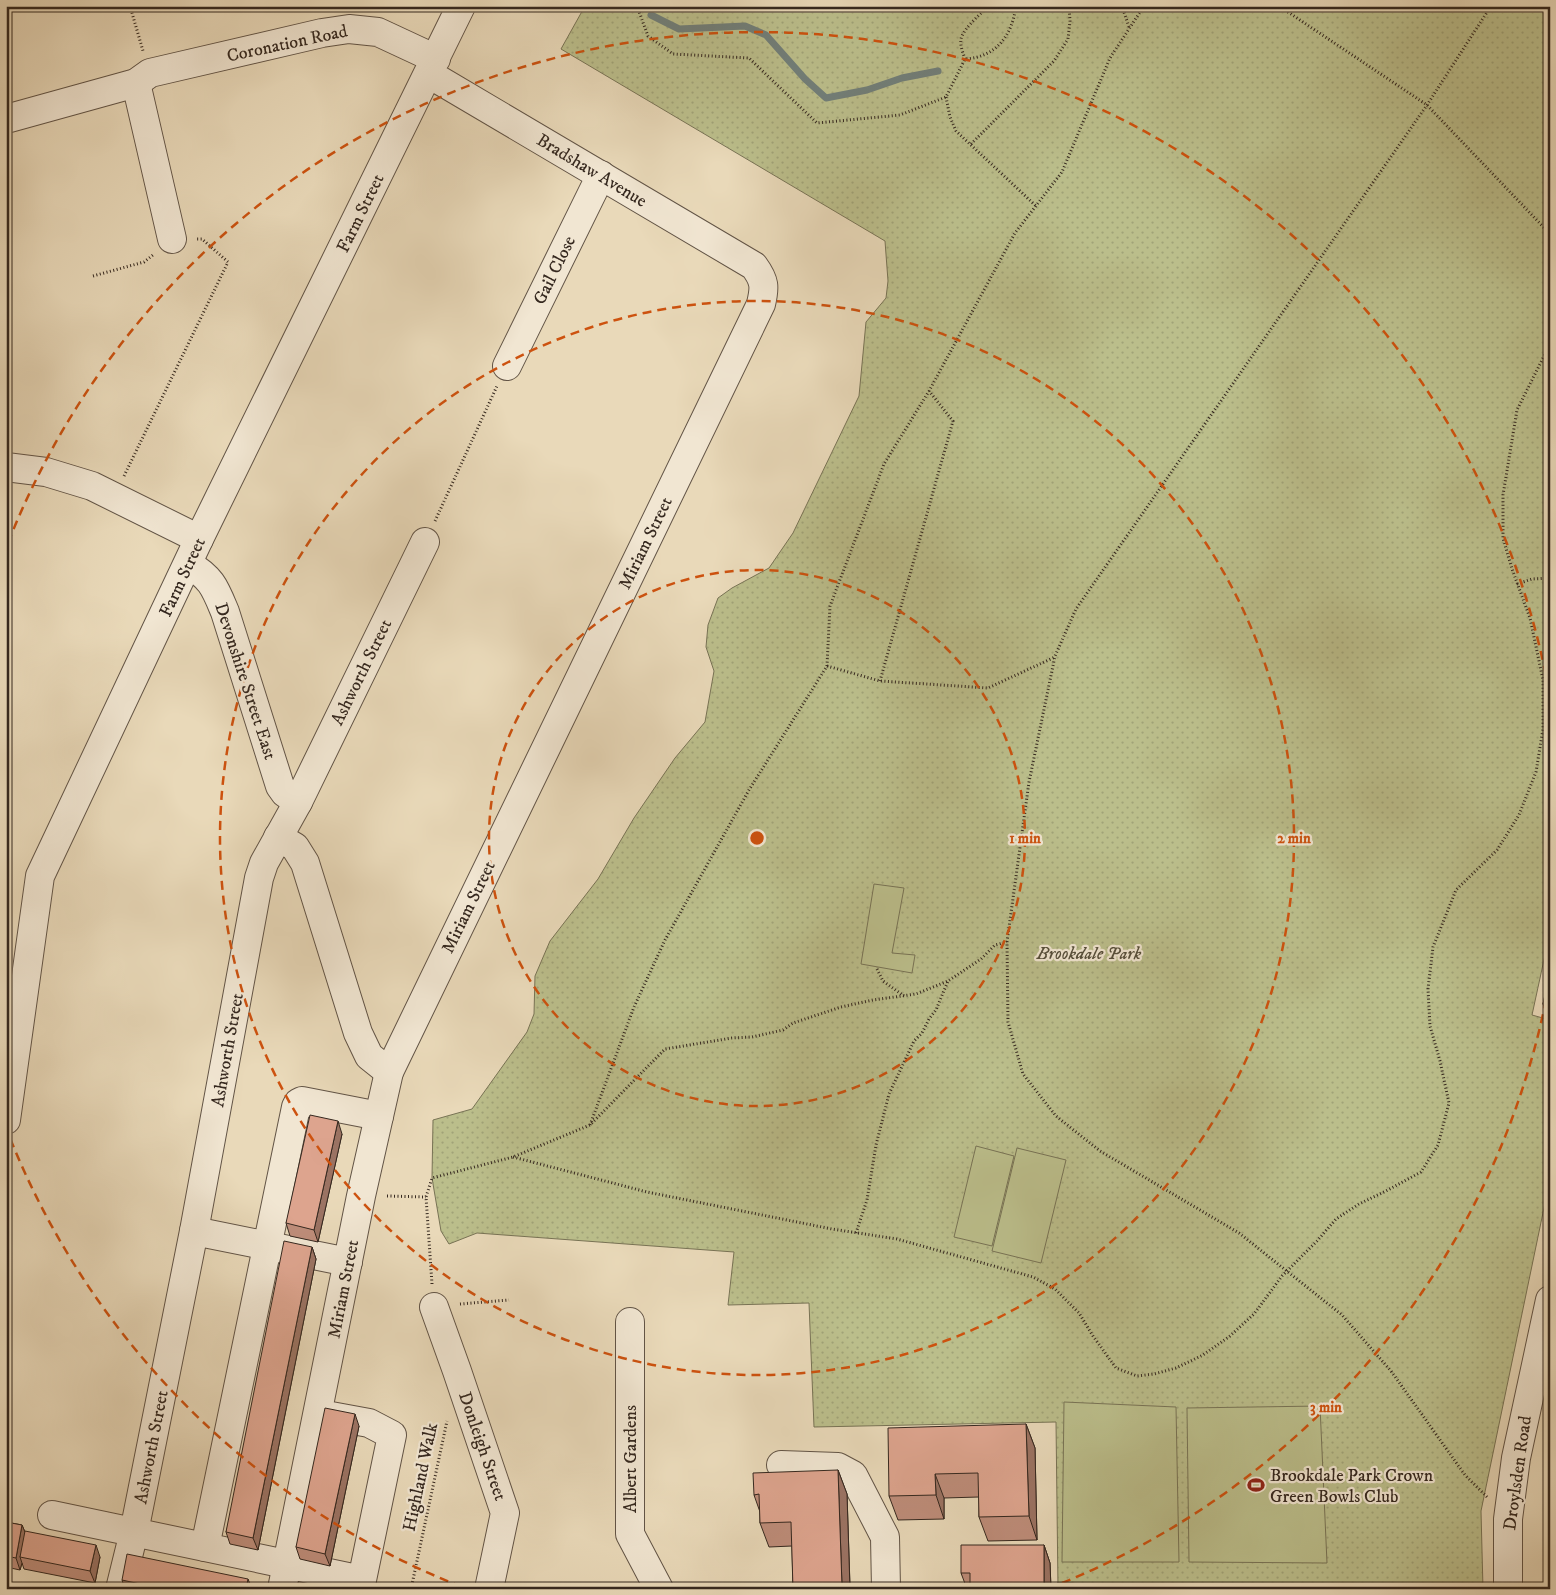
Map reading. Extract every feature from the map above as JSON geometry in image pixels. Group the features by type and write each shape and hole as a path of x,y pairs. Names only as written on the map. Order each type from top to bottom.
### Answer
{"street":[{"name":"Farm Street","path":"6,1120 40,876 199,538 461,6"},
{"name":"Coronation Road","path":"6,119 143,78 322,32 349,28 378,32 432,66"},
{"name":"Bradshaw Avenue","path":"432,66 601,175 754,266"},
{"path":"143,78 172,239"},
{"name":"Gail Close","path":"507,366 601,175"},
{"name":"Miriam Street","path":"285,1576 361,1196 388,1072 761,304 764,290 762,276 754,266"},
{"path":"6,467 46,472 92,486 199,538"},
{"name":"Ashworth Street","path":"120,1589 134,1532 194,1231 259,878 264,863 298,802 425,542"},
{"name":"Devonshire Street East","path":"188,564 201,572 214,587 225,612 280,786 285,793 298,802"},
{"path":"278,836 295,847 305,863 358,1033 369,1056 388,1072"},
{"path":"204,1547 298,1103 302,1101 379,1116"},
{"path":"194,1231 348,1262"},
{"name":"Droylsden Road","path":"1508,1589 1508,1519 1516,1458 1550,1300"},
{"name":"Donleigh Street","path":"434,1307 505,1513 489,1589"},
{"name":"Albert Gardens","path":"630,1322 630,1534 659,1589"},
{"path":"52,1515 204,1547 285,1576 362,1580 392,1435 369,1423 318,1413"},
{"path":"781,1465 838,1467 853,1475 885,1537 886,1589"}],"path":[{"path":"130,6 143,78"},
{"path":"637,6 648,36 673,54 749,58 818,124 900,115 946,97"},
{"path":"989,6 966,30 961,38 961,49 965,59 946,97 950,117 956,131 1036,206"},
{"path":"965,59 977,58 998,47 1013,24 1016,6"},
{"path":"971,144 1054,61 1068,39 1069,6"},
{"path":"1122,6 1129,27"},
{"path":"590,1125 634,1007 666,940 749,790 827,666 830,606 884,464 930,391 1015,233 1062,172 1110,58 1144,6"},
{"path":"1279,6 1427,105 1550,234"},
{"path":"1491,6 1427,105 1076,609 1055,656 1029,782 1007,942 1008,1022 1023,1074 1056,1116 1100,1151 1239,1233 1342,1315 1391,1371 1465,1475 1508,1519"},
{"path":"94,276 144,262 172,239 202,239 228,262 114,497"},
{"path":"513,1157 647,1192 856,1233 897,1239 1033,1277 1055,1289 1079,1313 1092,1336 1116,1368 1137,1376 1176,1368 1203,1355 1230,1336 1254,1314 1282,1276 1318,1241 1336,1219 1359,1204 1421,1172 1438,1145 1449,1103 1430,1026 1428,989 1433,947 1456,890 1497,850 1519,815 1536,772 1543,729 1543,680 1530,618 1503,538 1503,495 1517,410 1550,344"},
{"path":"425,542 507,366"},
{"path":"880,681 953,422 930,391"},
{"path":"1517,584 1532,579 1550,578"},
{"path":"827,666 880,681 988,688 1055,656"},
{"path":"509,1300 434,1307 426,1197 432,1178 513,1157 590,1125 665,1049 732,1038 752,1037 783,1030 793,1023 841,1006 916,994 948,980 981,959 995,944 1007,942"},
{"path":"877,969 883,982 904,996"},
{"path":"856,1233 867,1200 876,1145 889,1094 914,1041 936,1010 948,980"},
{"path":"361,1196 426,1197"},
{"name":"Highland Walk","path":"410,1589 447,1418"}],"green space":[{"name":"Brookdale Park","path":"585,6 1550,6 1550,932 1532,1015 1550,1020 1550,1179 1481,1511 1483,1589 1058,1588 1056,1422 814,1427 809,1303 728,1305 734,1252 477,1233 449,1244 441,1231 432,1178 433,1120 472,1109 527,1032 534,1014 535,976 550,941 598,879 634,818 675,758 705,722 714,671 706,647 708,625 718,598 732,588 769,568 793,533 859,396 866,322 886,298 888,281 885,241 561,49"},
{"path":"874,884 904,888 892,953 915,955 912,973 861,964"},
{"path":"976,1146 1014,1156 992,1246 954,1237"},
{"path":"1017,1148 1066,1160 1041,1263 992,1251"},
{"path":"1064,1402 1176,1407 1179,1562 1062,1562"},
{"name":"Brookdale Park Crown Green Bowls Club","path":"1320,1406 1327,1563 1189,1562 1187,1408"}],"building":[{"path":"1550,971 1550,1006 1543,1004"},
{"path":"310,1115 338,1121 314,1230 286,1223"},
{"path":"284,1241 312,1247 253,1538 226,1532"},
{"path":"325,1408 355,1414 325,1554 296,1547"},
{"path":"1026,1424 1029,1516 979,1517 978,1473 935,1474 936,1495 889,1496 888,1428"},
{"path":"838,1470 842,1586 865,1585 865,1589 793,1589 791,1522 760,1523 759,1494 754,1495 753,1473"},
{"path":"6,1522 22,1525 16,1558 6,1556"},
{"path":"25,1531 96,1545 90,1571 20,1557"},
{"path":"961,1545 1044,1545 1044,1589 970,1589 970,1573 961,1573"},
{"path":"127,1554 248,1579 246,1589 163,1589 122,1580"},
{"path":"1057,1583 1136,1585 1136,1589 1057,1589"},
{"path":"1242,1586 1341,1587 1341,1589 1242,1589"}],"waterway":[{"path":"651,15 679,29 745,26 766,35 805,79 826,98 867,90 902,78 938,71"}],"place":[{"name":"Brookdale Park Crown Green Bowls Club","path":"1256,1485"}]}
